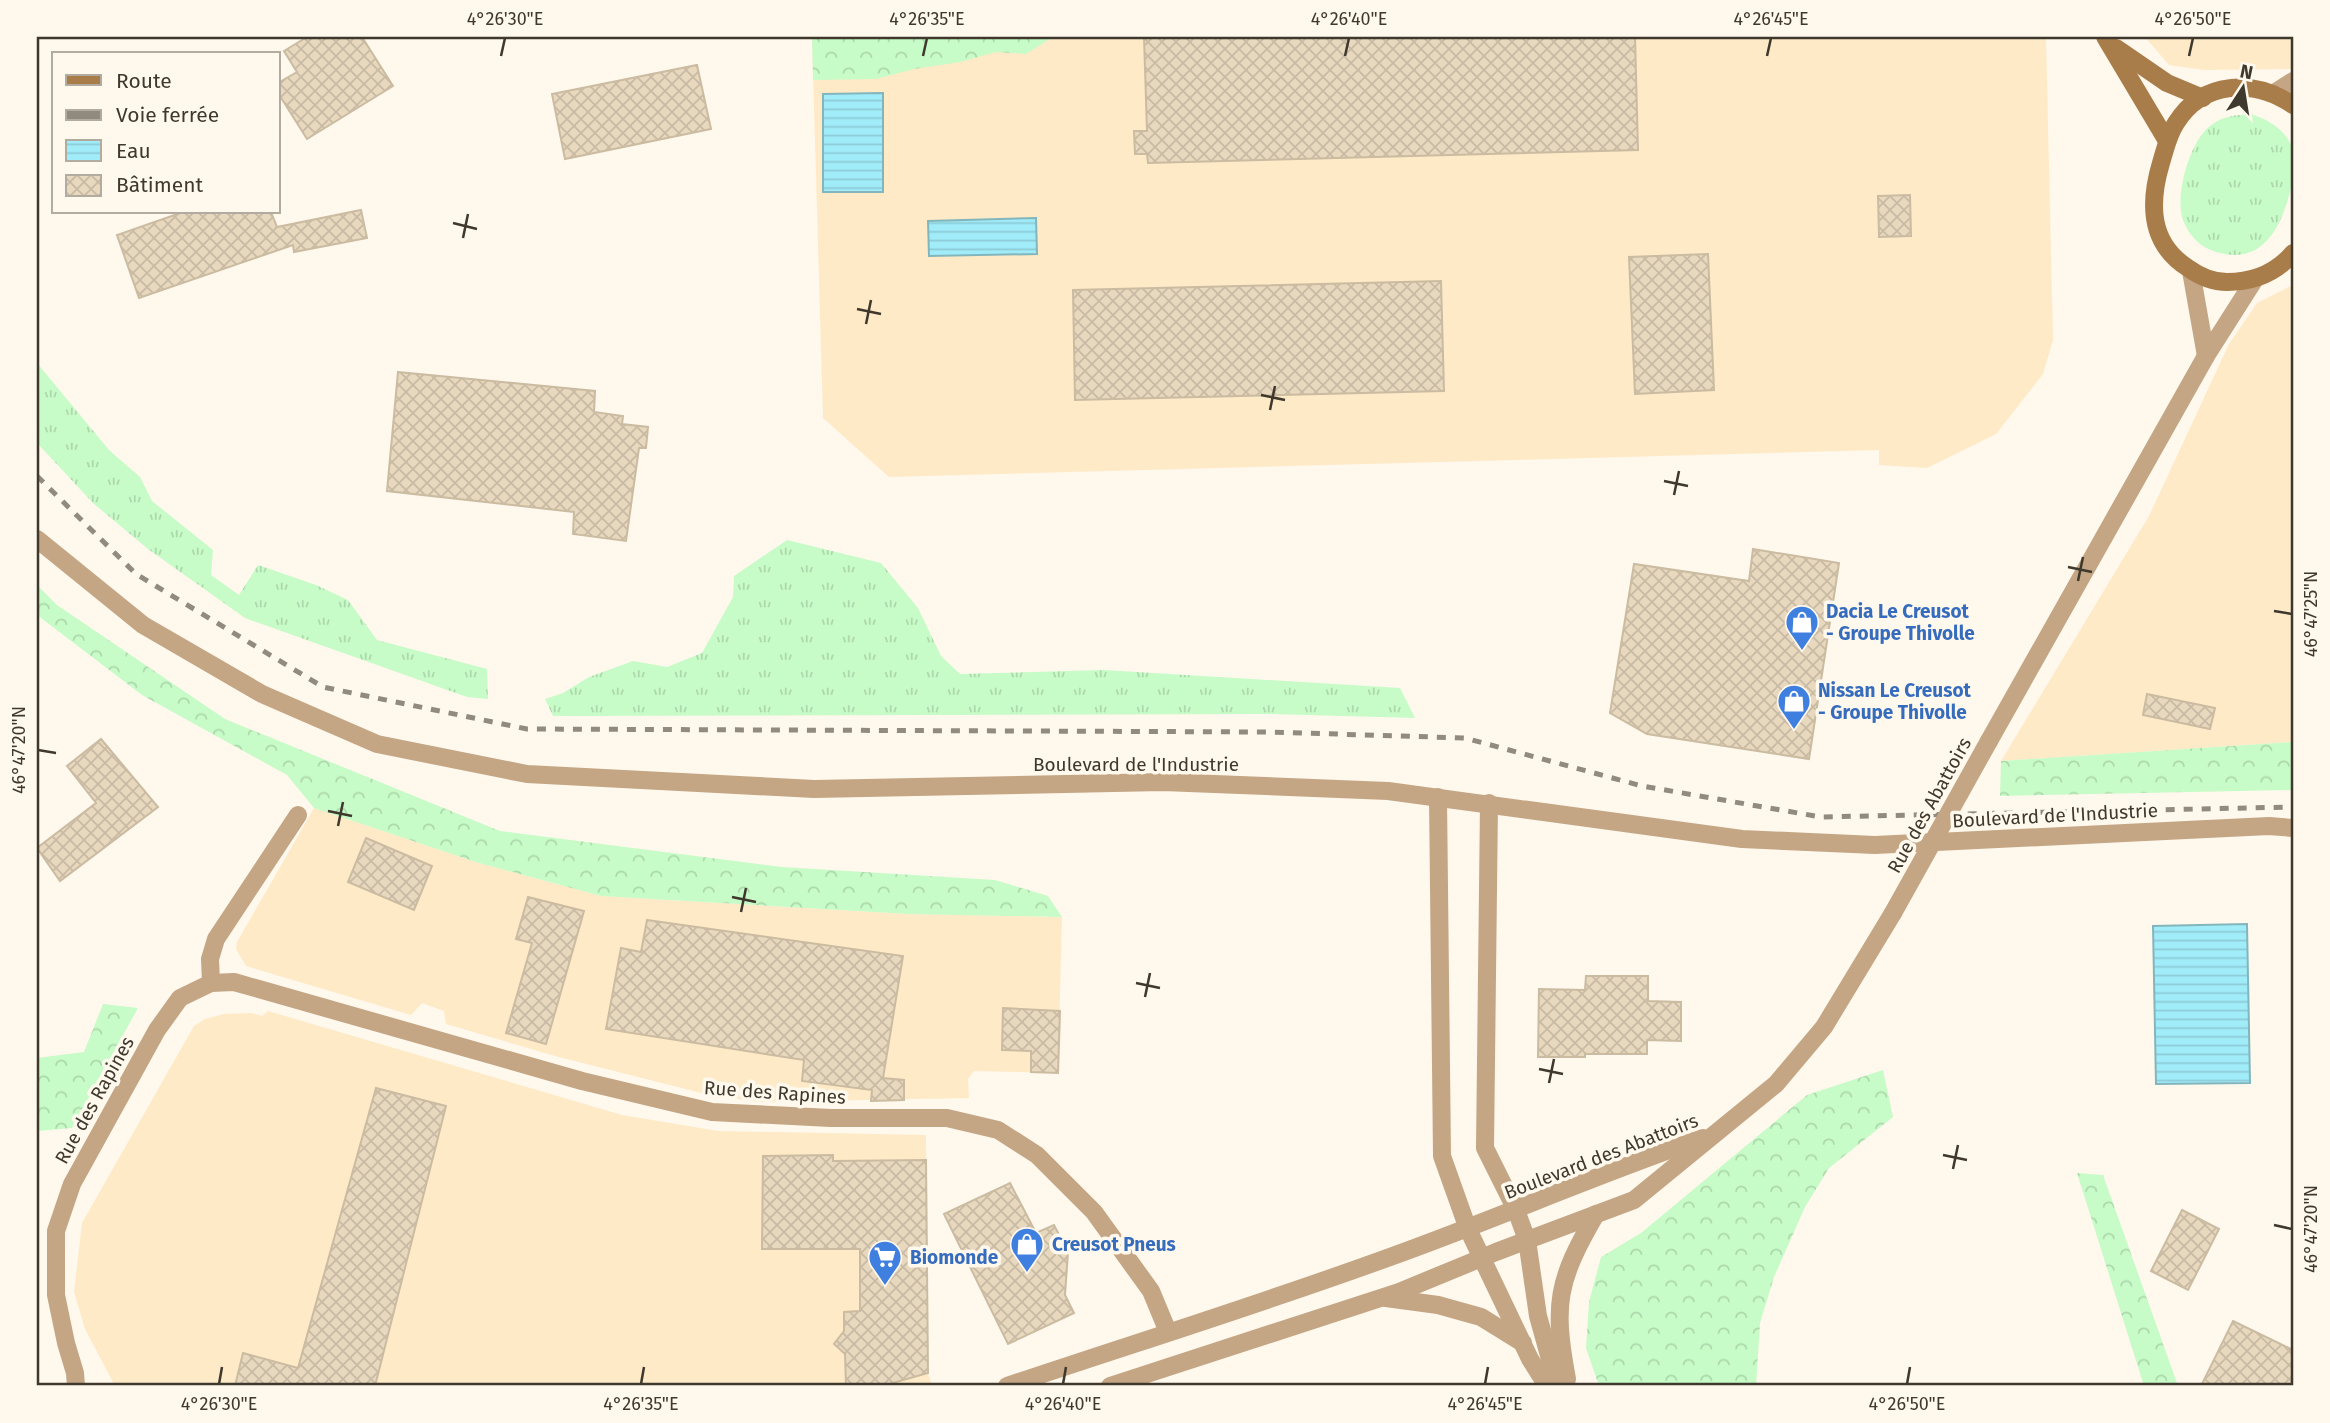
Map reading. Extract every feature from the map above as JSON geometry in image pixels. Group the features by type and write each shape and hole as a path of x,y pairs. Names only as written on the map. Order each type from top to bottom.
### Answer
{"main road":[{"path":"2108,40 2167,83 2203,98"},
{"path":"2108,40 2167,141"},
{"path":"2293,105 2274,93 2255,87 2232,87 2203,98 2191,106 2176,123 2167,141 2152,203 2155,225 2164,246 2179,263 2198,275 2220,282 2243,282 2265,276 2284,264 2293,253"}],"street":[{"path":"2274,93 2293,81"},
{"path":"2191,271 2206,356"},
{"name":"Rue des Abattoirs","path":"1713,1135 1776,1084 1825,1027 1893,913 2206,356 2255,279"},
{"name":"Boulevard de l'Industrie","path":"37,539 143,625 262,694 377,744 527,774 814,789 1163,782 1388,791 1742,839 1875,845 2256,827 2293,828"},
{"path":"1438,797 1441,1156 1468,1229 1523,1343 1547,1386"},
{"path":"1489,803 1485,1148 1516,1210 1527,1240 1538,1316 1550,1359 1567,1386"},
{"path":"211,984 210,960 216,939 298,815"},
{"name":"Rue des Rapines","path":"76,1386 56,1295 56,1231 72,1184 157,1030 180,998 211,984 234,982 582,1081 712,1112 831,1118 947,1118 998,1130 1037,1155 1094,1212 1151,1290 1168,1332"},
{"name":"Boulevard des Abattoirs","path":"1007,1386 1468,1229 1635,1161 1713,1135"},
{"name":"Boulevard des Abattoirs","path":"1110,1386 1383,1298 1634,1200 1713,1135"},
{"path":"1567,1386 1559,1335 1559,1305 1565,1275 1596,1214"},
{"path":"1383,1298 1438,1306 1481,1317 1523,1343"}],"shaded area":[{"path":"812,37 2046,37 2053,340 2043,374 1996,434 1927,468 1879,465 1879,450 889,477 823,418"},
{"path":"2145,37 2293,37 2293,69 2204,70 2169,65"},
{"path":"2293,285 2293,742 2001,761 2149,516 2229,344 2257,303"},
{"path":"314,808 479,863 601,896 908,914 1062,917 1058,1073 974,1071 968,1079 969,1098 759,1102 709,1095 555,1056 446,1024 444,1011 422,1003 411,1015 246,966 236,949 237,942"},
{"path":"268,1011 622,1115 718,1131 926,1135 928,1373 932,1386 115,1386 85,1329 74,1292 82,1223 194,1026 205,1019 224,1014 251,1013 262,1016"}],"green space":[{"path":"812,37 1053,37 1026,54 996,52 876,79 813,80"},
{"path":"2251,114 2283,132 2291,145 2294,170 2284,212 2272,235 2255,250 2231,255 2205,247 2188,231 2181,210 2182,184 2190,156 2203,133 2224,118"},
{"path":"37,363 109,450 140,477 152,501 213,550 211,575 239,595 258,565 316,585 348,600 377,640 487,669 488,699 467,697 245,618 148,549 93,503 37,443"},
{"path":"787,540 881,563 918,608 941,656 960,674 1104,670 1400,688 1415,718 1270,714 553,716 545,699 563,693 589,677 633,661 667,667 702,653 733,597 734,576"},
{"path":"37,585 57,605 225,719 500,831 782,867 995,880 1048,896 1062,917 908,914 601,896 479,863 314,808 287,775 142,695 37,615"},
{"path":"2293,742 2293,790 2000,796 2001,761"},
{"path":"103,1004 138,1008 72,1128 37,1131 37,1058 84,1052"},
{"path":"1883,1070 1893,1117 1829,1168 1805,1207 1774,1277 1760,1323 1756,1386 1599,1386 1586,1348 1589,1302 1601,1257 1641,1233 1807,1095"},
{"path":"2077,1173 2103,1175 2178,1386 2144,1386"}],"water":[{"path":"883,93 883,192 823,192 823,94"},
{"path":"1036,218 1037,254 929,256 928,221"},
{"path":"2247,924 2250,1083 2156,1084 2153,926"}],"building":[{"path":"307,37 362,37 393,86 307,139 280,96 280,82 297,72 284,51"},
{"path":"1144,37 1635,37 1638,150 1148,163 1147,154 1135,154 1134,131 1147,131"},
{"path":"697,65 711,129 565,159 552,94"},
{"path":"1910,195 1911,236 1879,237 1878,196"},
{"path":"361,210 367,238 294,252 293,245 139,298 117,235 177,214 272,214 277,227"},
{"path":"1708,254 1714,390 1635,394 1629,257"},
{"path":"1441,281 1444,391 1075,400 1073,290"},
{"path":"398,372 595,391 594,412 623,416 622,424 648,427 646,448 639,448 626,541 573,534 574,512 387,491"},
{"path":"1753,549 1839,563 1809,759 1647,734 1610,713 1634,564 1749,581"},
{"path":"2147,694 2215,708 2210,729 2143,715"},
{"path":"101,739 158,807 60,881 37,848 96,803 67,766"},
{"path":"366,838 432,866 414,910 348,882"},
{"path":"528,897 584,911 546,1044 506,1033 532,943 516,939"},
{"path":"647,920 903,956 883,1078 904,1080 904,1100 871,1101 872,1090 802,1081 804,1060 606,1029 621,948 641,952"},
{"path":"1586,976 1648,976 1648,1001 1681,1002 1681,1041 1647,1040 1647,1054 1538,1057 1539,989 1585,990"},
{"path":"1003,1008 1060,1011 1058,1073 1031,1072 1031,1051 1002,1050"},
{"path":"376,1088 446,1106 375,1386 235,1386 243,1353 298,1368"},
{"path":"833,1155 833,1161 926,1160 928,1373 882,1386 846,1386 845,1354 834,1344 844,1331 844,1312 860,1311 860,1249 762,1249 763,1156"},
{"path":"1010,1183 1036,1233 1054,1225 1068,1252 1065,1295 1074,1313 1008,1344 944,1214"},
{"path":"2182,1210 2219,1229 2188,1290 2151,1271"},
{"path":"2233,1321 2293,1350 2293,1386 2201,1386"}],"railway":[{"path":"37,476 136,574 323,687 527,729 1269,732 1465,738 1642,786 1821,817 2293,807"}],"place":[{"name":"Dacia Le Creusot - Groupe Thivolle","path":"1802,652"},
{"name":"Nissan Le Creusot - Groupe Thivolle","path":"1794,731"},
{"name":"Creusot Pneus","path":"1027,1274"},
{"name":"Biomonde","path":"885,1287"}]}
